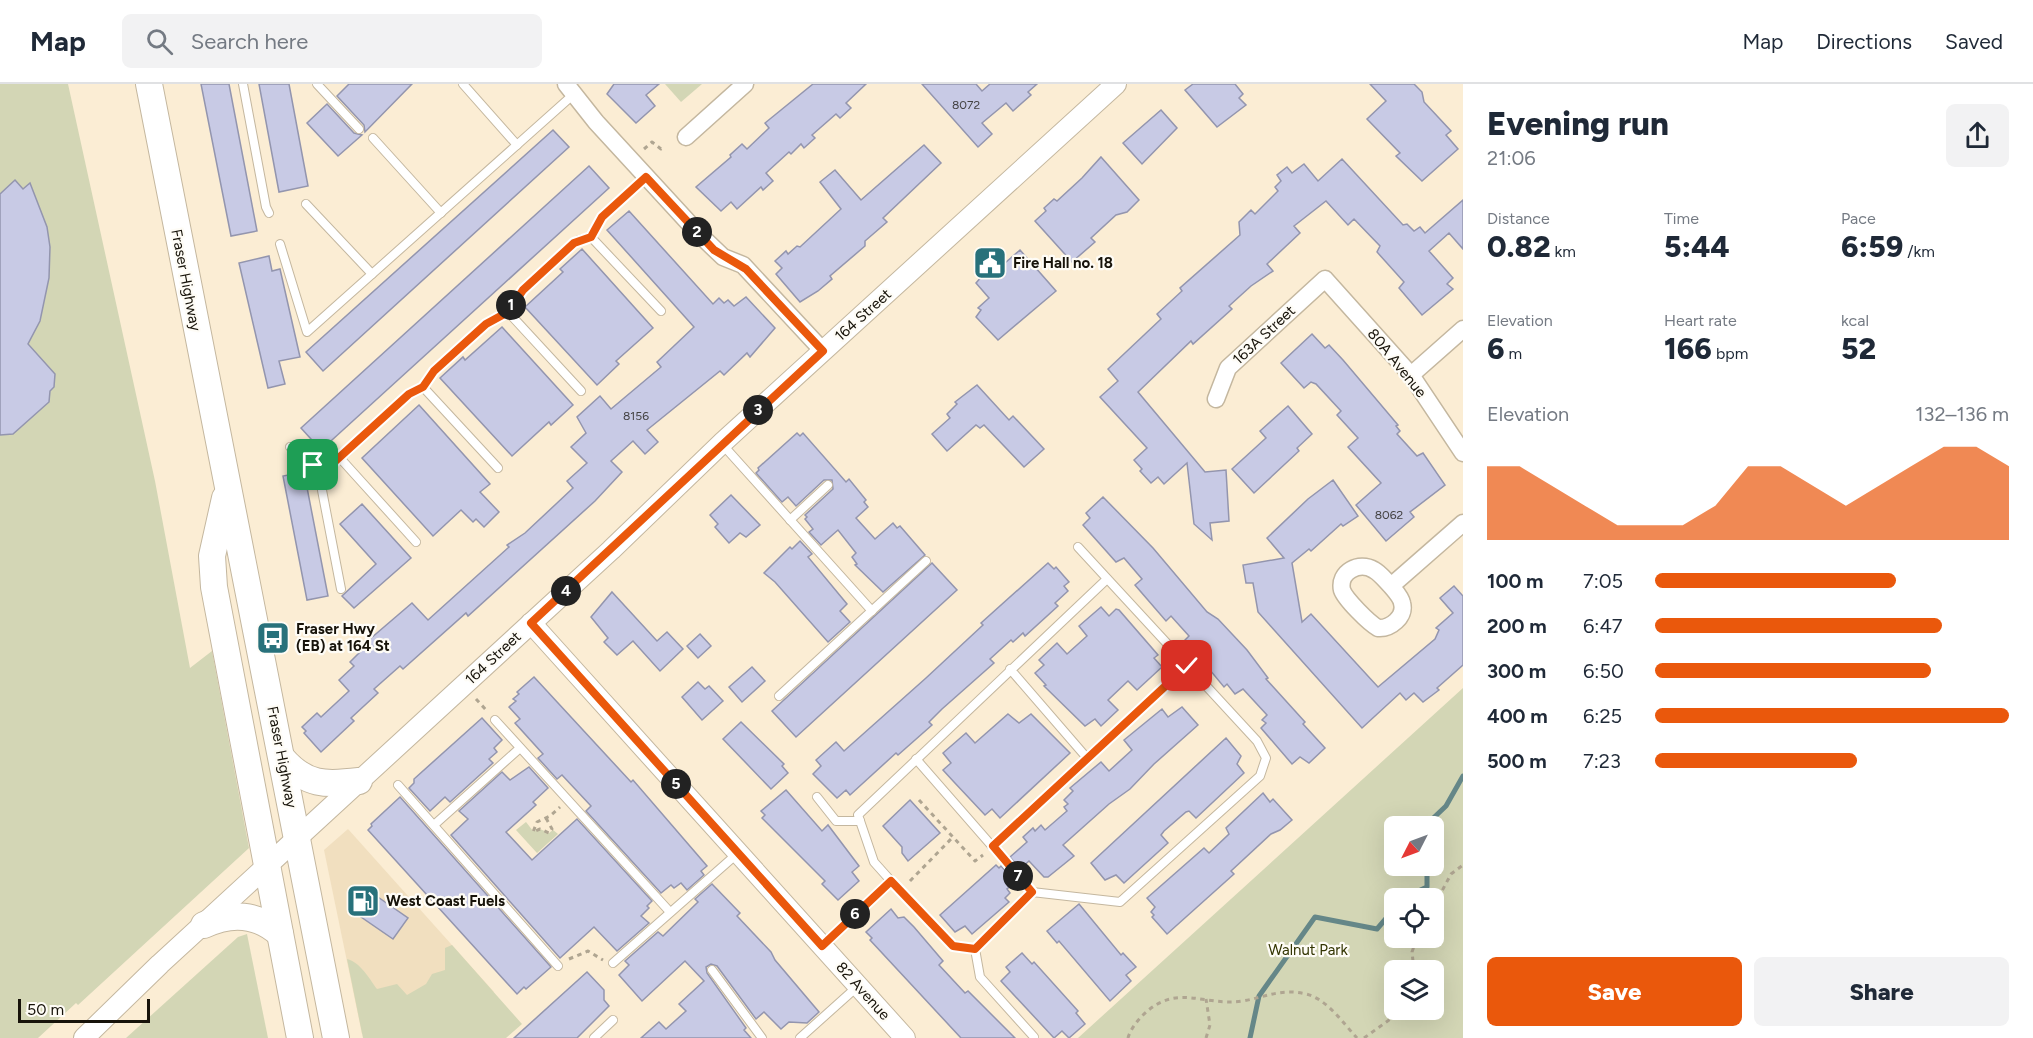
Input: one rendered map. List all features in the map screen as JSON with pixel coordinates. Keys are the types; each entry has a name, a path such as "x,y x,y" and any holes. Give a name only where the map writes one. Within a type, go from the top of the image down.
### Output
{"main road":[{"name":"Fraser Highway","path":"149,84 336,1038"},
{"name":"Fraser Highway","path":"226,476 225,507 213,556 214,587 300,1038"},
{"path":"282,758 297,774 313,781 331,783 359,781"},
{"path":"204,925 230,915 244,916 267,923 280,934"}],"street":[{"path":"687,137 745,84"},
{"name":"164 Street","path":"84,1038 722,443 1116,84"},
{"path":"570,89 646,177 714,250 746,269 823,351"},
{"name":"80A Avenue","path":"1325,279 1411,375 1463,453"},
{"name":"163A Street","path":"1216,399 1228,368 1325,279"},
{"path":"1411,375 1463,328"},
{"path":"1391,586 1463,523"},
{"name":"82 Avenue","path":"531,623 905,1038"}],"lane":[{"path":"243,84 269,213"},
{"path":"317,84 358,129"},
{"path":"463,84 517,145"},
{"path":"280,244 307,332 517,145 570,89"},
{"path":"373,138 441,213"},
{"path":"321,469 340,458 409,394 423,387 434,371 486,324 508,312 531,282 574,243 591,237 602,217 646,177"},
{"path":"306,204 372,274"},
{"path":"591,237 661,311"},
{"path":"508,312 581,391"},
{"path":"423,387 498,468"},
{"path":"722,443 872,611"},
{"path":"290,447 321,469"},
{"path":"340,458 416,542"},
{"path":"321,469 321,485 341,589"},
{"path":"790,520 828,485"},
{"path":"916,759 991,848 1032,892 1120,902 1260,776 1266,758 1257,741 1078,548"},
{"path":"779,696 927,561"},
{"path":"975,949 953,946 874,862 858,815 1107,579"},
{"path":"991,848 1187,666"},
{"path":"1010,669 1087,758"},
{"path":"495,720 670,912"},
{"path":"434,825 520,748"},
{"path":"398,785 558,966"},
{"path":"817,797 836,821 860,821"},
{"path":"613,963 738,852"},
{"path":"822,946 891,881"},
{"path":"975,949 1032,892"},
{"path":"975,949 980,977 1034,1037"},
{"path":"712,970 762,1038"},
{"path":"800,1038 858,986"},
{"path":"597,1037 612,1020"}],"path":[{"path":"638,154 652,142 661,149 664,147"},
{"path":"475,698 495,720"},
{"path":"546,818 552,829 549,833 540,829 533,832 537,822 546,818 567,800"},
{"path":"919,800 975,861 991,848"},
{"path":"910,881 953,837"},
{"path":"1444,888 1452,874 1463,865"},
{"path":"558,966 586,951 597,955 609,966 613,963"},
{"path":"1128,1038 1140,1018 1150,1008 1168,999 1183,996 1241,1001 1274,992 1307,994 1327,1006 1358,1038"},
{"path":"1206,999 1210,1025 1206,1038"},
{"path":"1364,1038 1389,1020"}],"shaded area":[{"path":"348,829 494,992 362,1034 324,850"}],"green space":[{"path":"0,84 68,84 155,481 190,668 212,651 249,848 78,1005 76,1003 38,1038 0,1038"},
{"path":"665,84 702,84 681,102"},
{"name":"Walnut Park","path":"1463,688 1463,1038 1078,1038"},
{"path":"526,822 533,831 540,829 549,833 553,830 558,834 537,853 516,830"},
{"path":"247,934 268,1038 126,1038 238,937"},
{"path":"452,945 522,1024 506,1038 363,1038 347,959 360,967 377,989 397,984 407,995 426,984 432,974 445,970 445,948"}],"building":[{"path":"201,84 229,84 257,231 231,236"},
{"path":"259,84 289,84 308,186 279,192"},
{"path":"349,84 412,84 365,132 364,125 337,96"},
{"path":"614,84 659,84 646,95 655,106 636,123 607,94"},
{"path":"813,84 866,84 846,103 851,108 840,118 836,114 812,135 815,138 804,148 801,144 766,173 773,181 763,190 761,187 737,209 731,202 721,211 696,187 731,157 730,155 742,144 747,149 769,128 765,123"},
{"path":"922,84 976,84 982,91 990,84 1037,84 1028,92 1031,95 1013,111 1006,103 982,123 992,134 978,147"},
{"path":"1193,84 1235,84 1243,94 1239,98 1246,105 1217,127 1185,90"},
{"path":"1370,84 1414,84 1422,92 1424,102 1451,131 1446,135 1458,149 1422,181 1396,156 1400,153 1367,119 1386,101"},
{"path":"327,104 354,133 362,135 338,156 307,123"},
{"path":"1161,110 1177,128 1142,164 1123,143"},
{"path":"553,130 569,147 323,371 306,352"},
{"path":"924,145 941,163 883,218 887,222 865,241 865,246 830,276 832,279 800,302 776,274 782,268 775,261 786,251 788,254 797,246 800,247 841,209 820,182 835,170 861,200"},
{"path":"1101,157 1139,200 1127,212 1116,215 1091,238 1095,242 1072,262 1035,221 1046,211 1044,208 1054,199 1057,201"},
{"path":"1342,159 1403,225 1407,224 1414,231 1420,227 1425,233 1463,200 1463,249 1449,233 1429,251 1453,278 1447,284 1453,289 1422,315 1399,288 1404,282 1377,252 1380,246 1354,219 1348,225 1326,201 1294,226 1300,233 1267,264 1273,271 1251,286 1229,306 1232,309 1193,344 1191,341 1138,392 1205,472 1226,470 1229,521 1210,523 1212,540 1194,524 1187,463 1164,484 1158,477 1151,483 1140,471 1142,469 1134,460 1147,448 1100,397 1118,381 1108,369 1161,319 1157,314 1182,291 1180,288 1240,235 1239,222 1251,210 1255,214 1278,191 1275,187 1281,181 1277,175 1287,167 1292,173 1304,164 1318,181"},
{"path":"589,166 609,188 321,450 301,428"},
{"path":"15,180 23,189 30,183 47,227 50,247 49,278 40,321 28,344 55,374 49,402 13,434 0,435 0,194"},
{"path":"629,211 713,304 719,298 724,303 728,300 734,306 746,297 775,328 750,357 747,353 724,375 720,371 647,430 658,442 645,454 633,441 611,461 622,472 595,501 468,616 466,613 403,669 400,666 374,689 378,693 351,718 354,721 321,752 304,733 306,731 302,727 317,713 321,717 349,691 339,680 354,666 350,662 365,647 363,645 412,603 428,620 509,547 507,545 525,533 573,488 567,481 587,463 571,447 586,433 577,417 600,396 611,409 661,367 657,362 694,327 607,230"},
{"path":"582,249 653,328 616,361 619,364 597,385 525,307 563,272 560,269"},
{"path":"1020,250 1056,291 998,340 976,317 981,310 978,308 989,298 976,283 990,267 995,266 998,269"},
{"path":"269,256 272,271 280,269 300,357 279,361 285,384 268,388 239,263"},
{"path":"502,327 573,405 551,425 549,422 512,456 440,378 463,357 465,360"},
{"path":"1312,334 1325,348 1329,345 1343,360 1398,425 1396,426 1400,431 1397,434 1417,456 1423,453 1445,485 1410,512 1414,517 1386,541 1356,505 1381,483 1348,447 1358,438 1337,415 1341,411 1316,384 1311,382 1304,388 1281,363"},
{"path":"977,385 1009,420 1013,416 1044,449 1024,467 984,425 980,428 976,425 947,451 932,434 950,418 947,414 957,404 955,402"},
{"path":"419,405 490,484 480,492 499,512 484,527 476,519 473,522 461,510 433,536 362,458"},
{"path":"1288,406 1312,434 1297,448 1299,451 1254,493 1232,469 1266,438 1260,431"},
{"path":"797,433 800,436 803,433 846,482 849,479 866,500 864,502 868,507 856,518 875,539 893,523 897,528 900,526 925,555 883,592 855,565 857,564 852,557 856,553 838,530 821,545 809,532 813,529 805,519 807,517 805,515 833,489 832,480 824,480 796,506 788,497 782,502 756,473 758,468"},
{"path":"304,472 328,596 307,600 283,476"},
{"path":"1333,480 1358,516 1343,526 1341,524 1311,551 1309,549 1292,563 1302,622 1311,614 1378,687 1435,639 1439,630 1436,628 1453,613 1440,598 1454,586 1463,596 1463,665 1437,688 1439,690 1423,702 1414,693 1406,700 1400,693 1362,728 1258,612 1253,583 1246,583 1243,565 1284,558 1267,538 1308,499"},
{"path":"731,495 760,525 746,537 740,533 729,543 715,527 718,524 710,515"},
{"path":"1103,497 1153,548 1207,612 1218,619 1247,650 1268,678 1266,679 1305,722 1303,724 1325,748 1309,763 1300,757 1292,764 1261,728 1266,723 1262,720 1267,715 1243,689 1235,694 1227,684 1224,687 1185,640 1189,636 1171,616 1166,621 1135,585 1142,579 1124,558 1116,562 1083,525 1090,518 1086,513"},
{"path":"362,504 411,558 354,608 342,596 376,564 340,524"},
{"path":"800,541 812,554 808,557 847,604 840,611 850,622 828,642 775,582 764,573 790,547 792,549"},
{"path":"932,563 957,590 796,737 772,711"},
{"path":"1048,563 1054,569 1056,567 1069,582 1064,586 1068,591 1055,603 1058,606 1025,636 1023,633 1013,642 1011,640 990,659 994,663 929,722 932,725 898,755 896,753 850,795 846,790 837,798 813,774 821,766 816,760 836,742 844,751 926,678 983,625 981,623"},
{"path":"612,592 657,641 667,632 683,649 660,671 633,641 617,655 604,642 608,638 591,617"},
{"path":"1101,607 1109,616 1116,609 1119,610 1158,655 1154,658 1162,667 1137,690 1128,681 1108,700 1118,710 1101,726 1095,719 1085,726 1044,686 1046,685 1035,673 1044,665 1039,660 1057,643 1067,654 1087,636 1079,626"},
{"path":"700,634 711,646 698,658 687,646"},
{"path":"752,667 765,681 742,702 729,687"},
{"path":"534,677 631,782 633,780 707,866 701,871 704,875 687,890 681,883 674,888 671,885 661,893 586,811 591,806 562,775 557,779 538,758 543,754 515,723 520,719 509,707 516,701 513,699 519,694 517,692"},
{"path":"698,682 705,689 709,686 723,701 702,720 682,697"},
{"path":"1182,707 1198,725 1130,789 1109,804 1063,845 1074,856 1048,877 1044,877 1029,861 1020,869 1010,857 1027,842 1023,837 1033,828 1035,831 1041,825 1045,830 1067,811 1064,807 1068,804 1064,800 1073,791 1070,788 1101,762 1109,771 1132,750 1124,740 1162,709 1168,717"},
{"path":"1008,714 1019,723 1031,714 1070,753 1000,818 992,809 985,815 943,770 951,763 943,753 966,733 975,743"},
{"path":"482,718 502,740 494,748 497,752 489,759 493,763 450,802 445,797 430,811 409,788 414,783 414,779"},
{"path":"741,722 784,764 782,766 788,773 771,789 723,739"},
{"path":"1226,738 1241,756 1237,764 1244,773 1196,818 1189,811 1186,812 1164,831 1161,835 1168,843 1124,883 1116,875 1105,880 1091,863"},
{"path":"529,767 548,788 533,802 536,805 506,832 532,860 577,819 652,901 641,916 649,923 617,951 594,927 560,958 451,835 468,819 459,811 502,772 510,780"},
{"path":"786,790 822,831 828,825 859,866 852,872 859,881 838,900 822,884 825,881 762,818 765,815 761,811"},
{"path":"1263,793 1270,802 1273,799 1292,820 1271,834 1231,871 1234,874 1167,934 1152,917 1154,915 1151,912 1155,907 1147,898 1204,848 1209,853 1229,834 1226,828"},
{"path":"400,797 551,967 526,989 524,987 517,994 368,830 371,824"},
{"path":"910,800 940,833 908,861 902,853 902,847 883,826"},
{"path":"996,865 999,868 1001,866 1011,877 1012,885 1007,889 1010,893 1005,898 1009,902 972,934 965,926 955,932 940,915"},
{"path":"712,884 740,913 737,916 771,952 775,960 819,1012 807,1023 789,1022 781,1029 764,1012 756,1019 717,966 711,964 706,967 707,973 751,1038 641,1038 659,1022 666,1029 686,1011 679,1004 704,981 685,961 642,1001 619,975 629,965 625,961 658,932 663,936 698,902 695,899"},
{"path":"362,886 408,918 393,939 348,908"},
{"path":"1079,904 1121,955 1123,953 1136,967 1126,975 1131,981 1110,1001 1059,941 1057,943 1047,931"},
{"path":"891,909 898,918 904,917 914,927 943,961 939,965 965,993 968,991 1015,1038 961,1038 870,940 872,938 866,932"},
{"path":"1022,953 1032,964 1034,962 1078,1011 1076,1013 1085,1024 1069,1038 1062,1031 1054,1038 1001,981 1010,972 1006,967"},
{"path":"587,972 604,990 604,1000 609,1006 577,1038 514,1038"}],"waterway":[{"path":"1436,816 1446,806 1463,776"},
{"path":"1425,888 1427,887 1427,876"},
{"path":"1250,1038 1259,996 1315,917 1377,929 1384,921"}],"place":[{"name":"Fire Hall no. 18","path":"990,263"},
{"name":"Fraser Hwy (EB) at 164 St","path":"273,638"},
{"name":"West Coast Fuels","path":"363,901"}],"route":[{"path":"313,465 321,469 331,465 409,394 423,387 434,371 491,320 508,312 523,290 570,248 579,240 591,237 602,217 646,177 714,250 727,259 739,262 823,351 531,623 822,946 891,881 953,946 975,949 1032,892 993,846 1187,666"}]}
